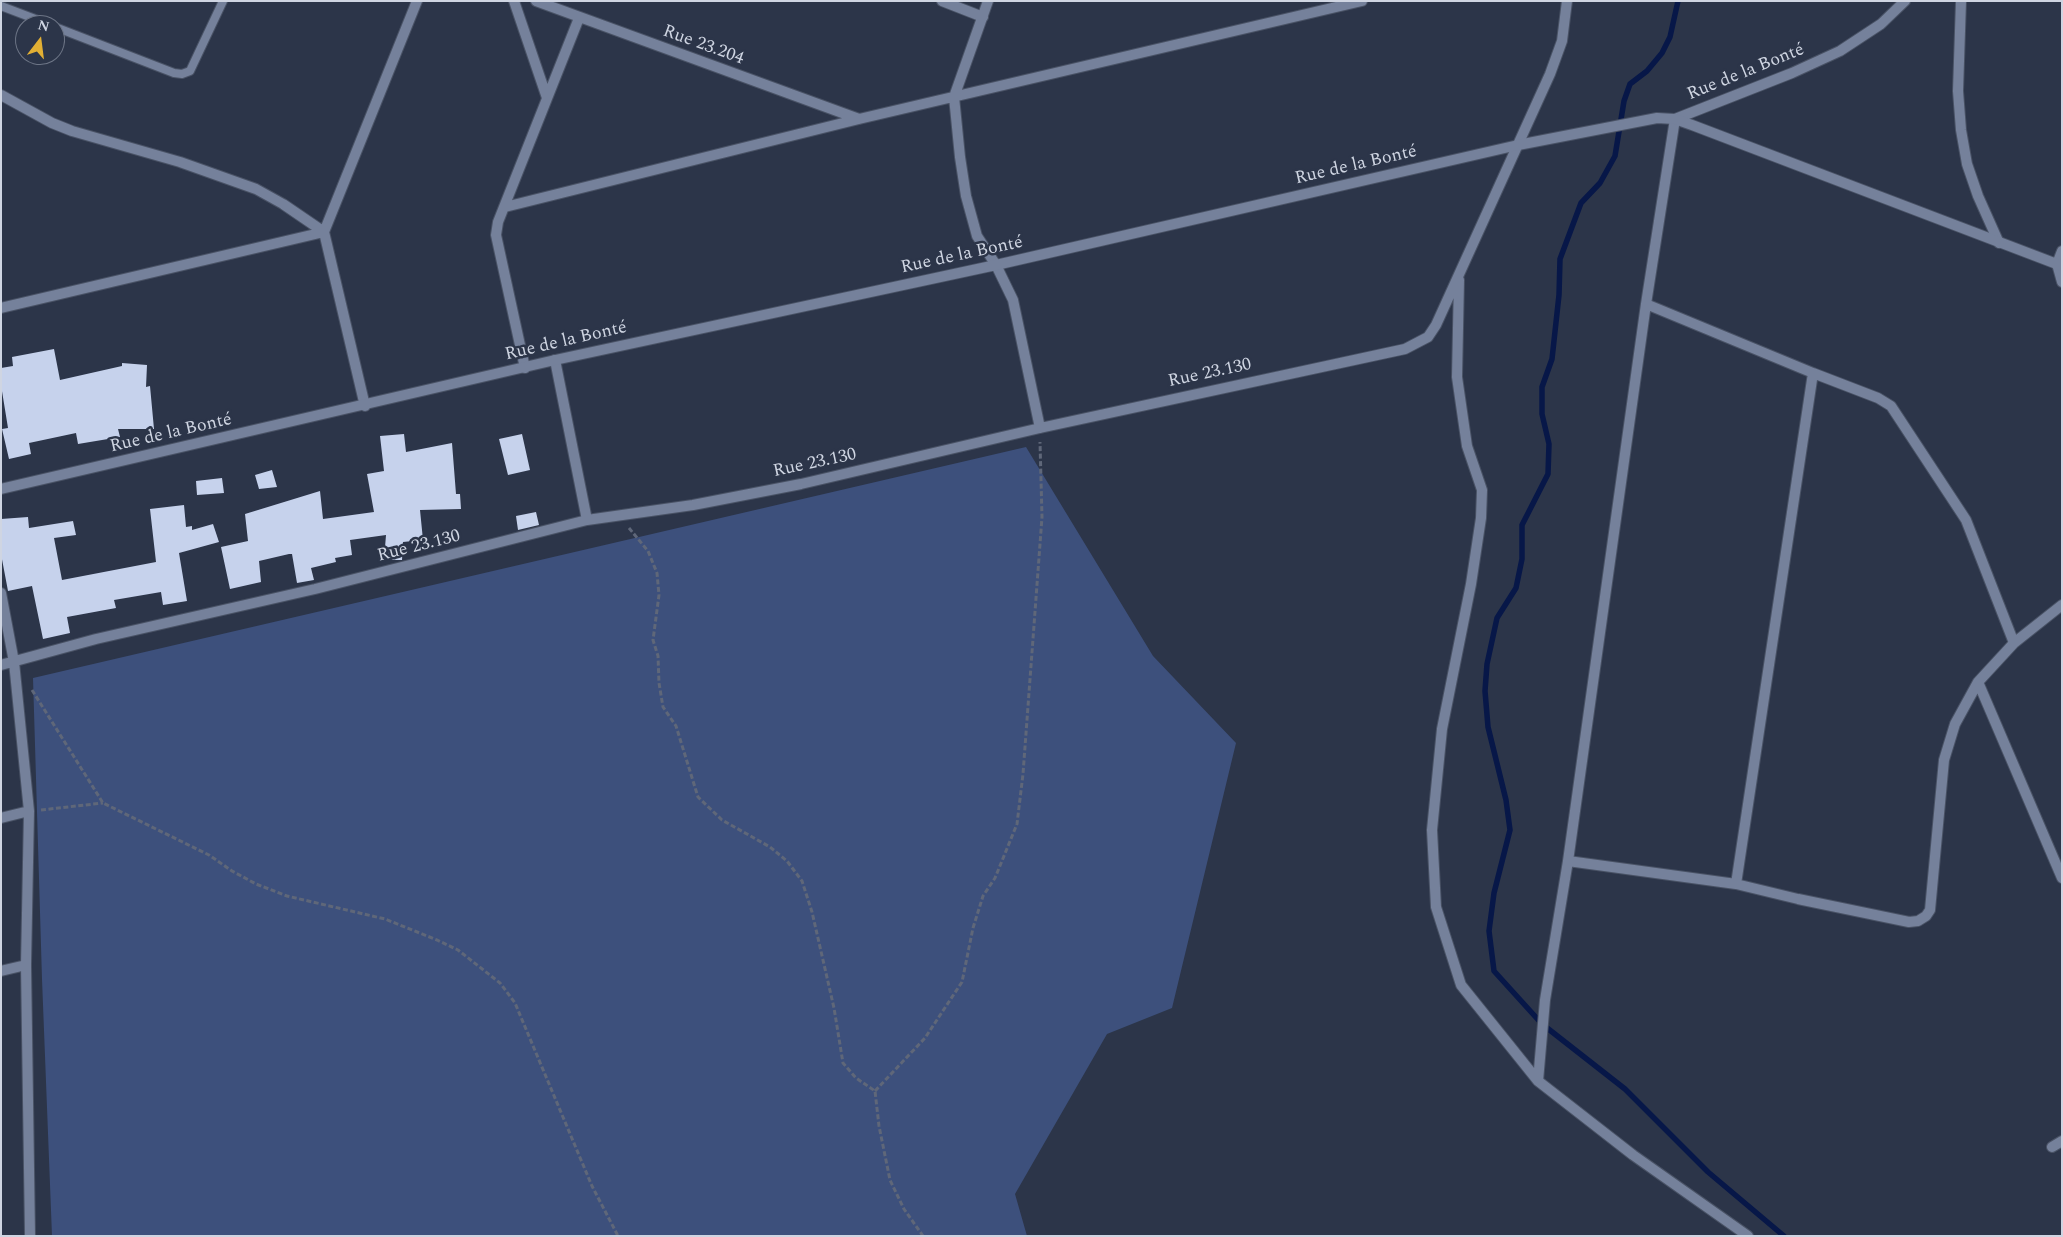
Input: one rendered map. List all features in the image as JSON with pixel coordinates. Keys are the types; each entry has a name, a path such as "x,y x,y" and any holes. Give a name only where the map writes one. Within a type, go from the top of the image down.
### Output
{"street":[{"path":"366,406 324,232 417,1"},
{"path":"514,1 547,98"},
{"name":"Rue 23.204","path":"536,1 859,119"},
{"path":"942,1 983,17"},
{"path":"988,1 954,97 966,196 977,236 996,265 1012,300 1040,428"},
{"path":"505,206 859,119 1362,1"},
{"name":"Rue 23.130","path":"1,665 96,638 315,589 587,520 693,505 801,484 1040,428 1404,349 1428,336 1436,325 1550,74 1562,41 1567,1"},
{"name":"Rue de la Bonté","path":"1,489 366,406 555,360 996,265 1518,145 1657,118 1675,120 1792,73 1840,51 1881,24 1905,1"},
{"path":"1961,1 1958,91 1961,130 1967,164 1978,196 1999,242"},
{"path":"525,368 496,235 498,222 579,18"},
{"path":"1,95 43,118 72,131 180,162 256,189 324,232"},
{"path":"1538,1081 1546,1000 1568,861 1646,304 1675,120 2059,265"},
{"path":"1,308 324,232"},
{"path":"2062,251 2059,265 2062,282"},
{"path":"1459,274 1457,377 1467,446 1482,490 1481,518 1471,584 1442,729 1432,830 1436,907 1461,985 1538,1081 1633,1155 1748,1236"},
{"path":"1646,304 1878,398 1891,406 1966,520 2014,643"},
{"path":"555,360 587,520"},
{"path":"1736,884 1813,373"},
{"path":"1,592 14,662 29,811 26,965 30,1236"},
{"path":"1568,861 1736,884 1798,900 1910,922 1918,921 1926,916 1930,910 1944,760 1955,724 1978,682 2014,643 2062,605"},
{"path":"1978,682 2062,878"},
{"path":"1,818 29,811"},
{"path":"1,971 26,965"},
{"path":"2052,1147 2062,1141"}],"lane":[{"path":"65,31 174,73 182,74 190,71 223,1"},
{"path":"1,6 25,15"}],"path":[{"path":"875,1091 925,1038 962,982 973,928 983,896 995,878 1017,824 1024,774 1042,516 1040,428"},
{"path":"619,516 648,551 657,573 659,595 653,640 658,656 659,683 663,707 676,726 698,797 722,820 770,847 787,861 802,881 812,912 832,998 843,1063 856,1078 875,1091 879,1126 890,1180 904,1209 923,1236"},
{"path":"30,687 103,803 209,855 232,871 256,884 287,896 385,919 437,940 458,950 500,983 515,1003 592,1186 618,1236"},
{"path":"29,811 103,803"}],"shaded area":[{"path":"1026,447 1153,656 1236,743 1172,1008 1107,1034 1015,1194 1027,1236 52,1236 33,678"}],"building":[{"path":"54,349 60,380 122,366 122,363 147,365 146,387 150,386 154,429 118,429 120,437 78,444 76,433 29,443 31,454 9,459 2,429 8,428 1,385 1,368 13,366 12,357"},
{"path":"404,434 406,452 452,443 456,494 460,494 461,509 420,510 423,540 403,542 402,560 384,560 386,535 350,540 352,555 335,558 336,562 311,568 314,580 297,583 292,554 289,554 259,561 261,582 230,589 221,547 248,541 245,514 320,491 323,519 374,512 367,474 384,471 380,436"},
{"path":"522,434 530,470 508,475 499,439"},
{"path":"272,470 277,487 259,489 255,475"},
{"path":"222,478 224,493 197,495 196,481"},
{"path":"184,505 186,527 192,526 192,530 213,524 219,542 179,553 187,601 163,605 161,592 114,600 116,608 67,617 70,633 43,639 32,586 8,591 1,554 1,519 28,517 29,528 73,521 76,535 54,538 62,580 156,562 150,509"},
{"path":"536,512 539,525 518,530 516,516"}],"waterway":[{"path":"1678,1 1670,37 1662,53 1647,71 1630,84 1624,101 1615,156 1600,183 1581,203 1560,259 1559,295 1552,359 1542,387 1542,414 1549,444 1548,474 1522,525 1522,559 1516,588 1497,618 1487,664 1485,691 1488,727 1506,800 1510,830 1494,893 1489,931 1494,971 1542,1024 1625,1089 1708,1172 1784,1236"}]}
